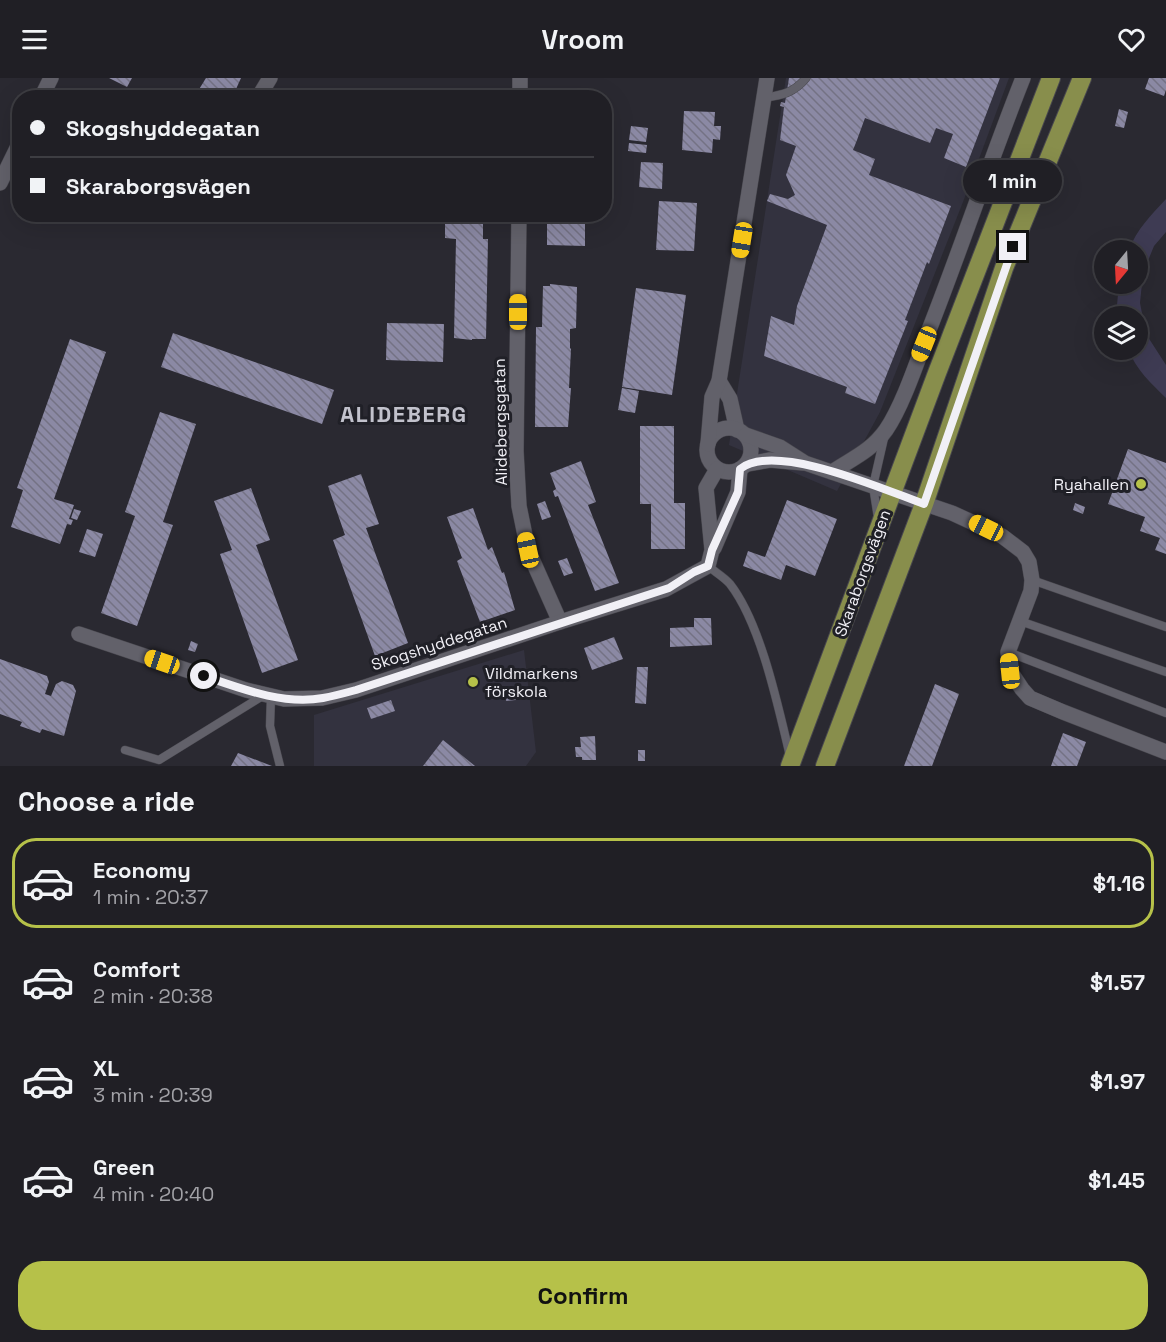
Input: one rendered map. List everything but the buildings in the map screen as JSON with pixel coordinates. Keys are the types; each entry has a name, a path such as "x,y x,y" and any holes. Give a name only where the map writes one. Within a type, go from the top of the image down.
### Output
{"main road":[{"name":"Skaraborgsvägen","path":"791,764 892,492 1051,78"},
{"name":"Skaraborgsvägen","path":"825,766 924,504 1004,268 1082,78"}],"street":[{"path":"767,78 720,381 712,397 708,444 710,460 724,472 770,460 805,463 969,520 1010,542 1023,552 1029,562 1032,580 1008,652 1010,671 1030,698 1166,752"},
{"path":"832,472 871,448 887,428 912,373 1023,78"},
{"path":"0,183 12,158"},
{"name":"Alidebergsgatan","path":"519,222 516,451 519,507 528,550 560,622"},
{"path":"708,566 712,550 738,492 743,467 751,450 750,442 742,432 730,399 720,381"},
{"path":"708,444 711,437 723,429 742,432 780,447 805,463"},
{"path":"712,550 706,488 717,468"},
{"name":"Skogshyddegatan","path":"79,634 246,690 284,699 322,698 365,687 666,589 708,566"}],"lane":[{"path":"764,98 792,91 798,88 806,78"},
{"path":"880,525 873,486 887,428"},
{"path":"708,566 729,582 747,611 772,685 791,764"},
{"path":"1032,580 1166,627"},
{"path":"1020,621 1166,672"},
{"path":"1008,652 1166,713"},
{"path":"125,750 159,760 268,695 270,726 280,766"}],"shaded area":[{"path":"786,78 1009,78 880,412 837,491 729,445"},
{"path":"1166,199 1166,232 1154,246 1148,261 1148,240 1134,240"},
{"path":"1118,294 1141,294 1141,306 1117,305"},
{"path":"1148,337 1166,365 1166,398 1150,382 1134,360 1148,360"},
{"name":"Vildmarkens förskola","path":"524,650 536,752 526,766 314,766 314,715"}],"place":[{"name":"Ryahallen","path":"1141,484"},
{"name":"Vildmarkens förskola","path":"473,682"}],"district":[{"name":"ALIDEBERG","path":"404,414"}],"route":[{"path":"204,676 246,690 284,699 322,698 356,690 669,588 708,566 712,550 738,492 740,469 747,464 770,460 805,463 924,504 1013,247"}]}
